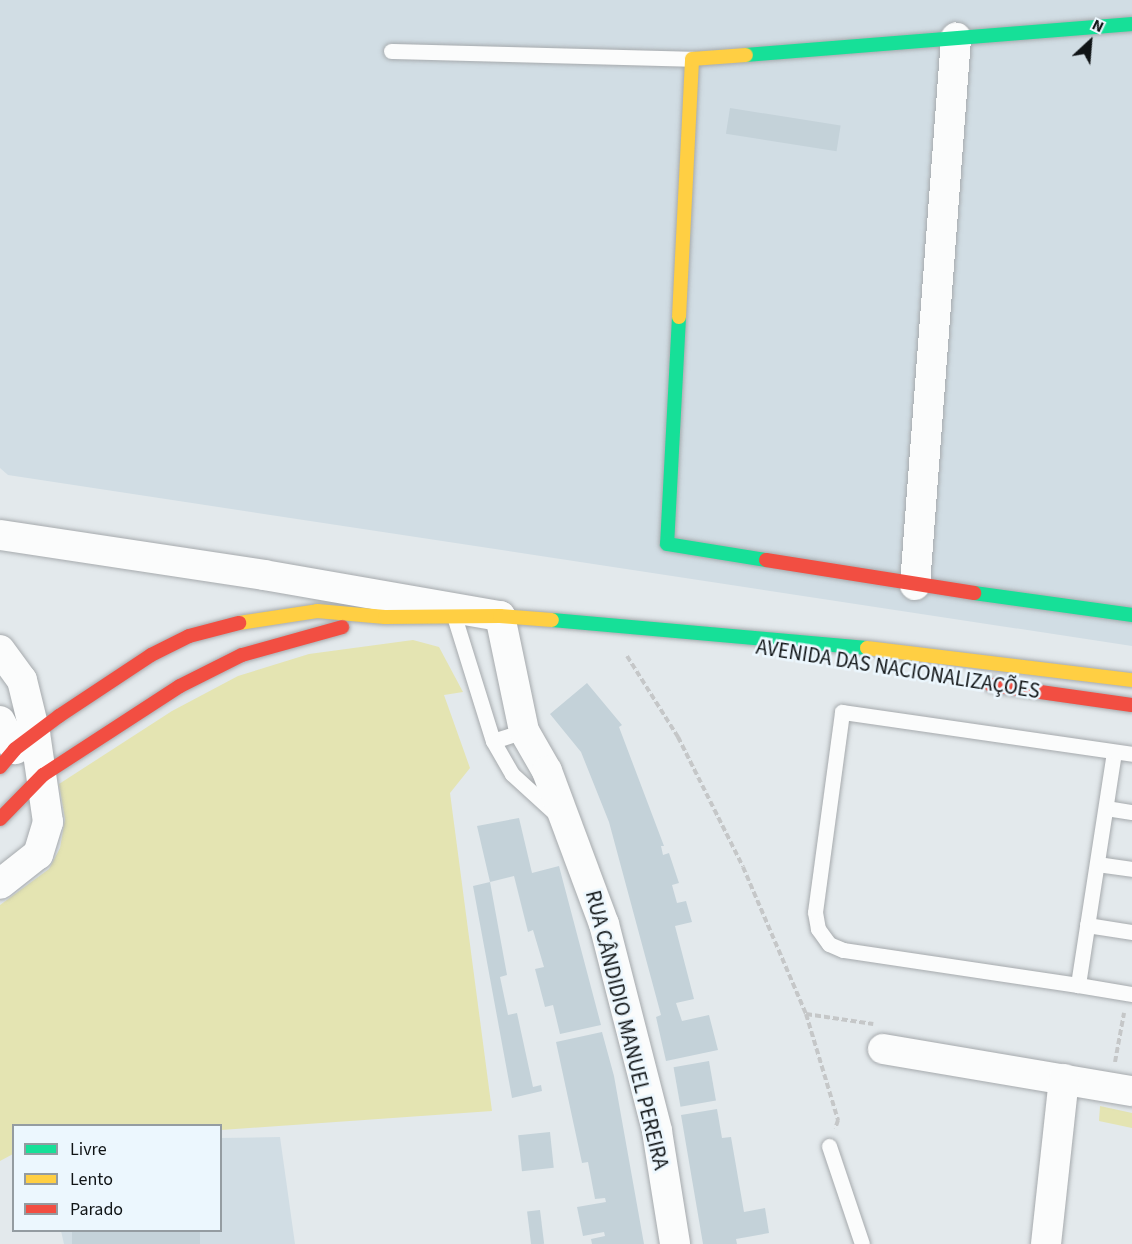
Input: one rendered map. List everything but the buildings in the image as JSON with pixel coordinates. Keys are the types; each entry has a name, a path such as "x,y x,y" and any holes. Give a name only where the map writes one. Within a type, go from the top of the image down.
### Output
{"street":[{"path":"1132,24 692,59 667,544 915,585 1132,615"},
{"path":"915,585 956,38"},
{"path":"0,535 264,575 500,616"},
{"name":"AVENIDA DAS NACIONALIZAÇÕES","path":"13,751 151,655 189,636 265,617 317,611 385,617 500,616 608,625 921,653 1132,680"},
{"name":"RUA CÂNDIDIO MANUEL PEREIRA","path":"500,616 524,731 547,771 604,924 654,1120 675,1244"},
{"name":"AVENIDA DAS NACIONALIZAÇÕES","path":"1,818 43,775 211,668 281,641 385,617"},
{"name":"AVENIDA DAS NACIONALIZAÇÕES","path":"664,630 848,662"},
{"path":"0,650 22,680 13,751"},
{"name":"AVENIDA DAS NACIONALIZAÇÕES","path":"973,682 1132,705"},
{"path":"0,721 13,751 43,775 48,822 46,840 38,854 0,884"},
{"path":"883,1049 1121,1089"},
{"path":"1046,1244 1064,1079"}],"lane":[{"path":"391,51 692,59"},
{"path":"454,616 494,741 512,774 569,825"},
{"path":"1050,693 1132,711"},
{"path":"1130,993 843,950 829,944 818,929 815,912 842,711 1132,754"},
{"path":"494,741 524,731"},
{"path":"1078,986 1114,752"},
{"path":"1106,808 1132,812"},
{"path":"1097,864 1132,869"},
{"path":"1087,925 1132,932"},
{"path":"829,1146 862,1244"}],"path":[{"path":"608,625 678,737 742,867 806,1014 838,1120 829,1146"},
{"path":"1121,1089 1130,993"},
{"path":"806,1014 886,1025 883,1049"}],"shaded area":[{"path":"0,0 1132,0 1132,646 8,475 0,468"},
{"path":"280,1137 295,1244 64,1244 61,1232 222,1232 222,1138"}],"green space":[{"path":"413,640 439,647 463,692 444,695 470,768 450,793 492,1111 222,1130 222,1124 12,1124 12,1155 0,1161 0,905 49,869 60,848 65,819 59,784 172,711 238,676 309,654"},
{"path":"1100,1106 1132,1113 1132,1128 1099,1121"}],"traffic: fast":[{"path":"746,55 1132,24"},
{"path":"679,317 667,544 766,560"},
{"path":"974,593 1132,615"},
{"path":"552,620 867,648"}],"traffic: slow":[{"path":"679,317 692,59 746,55"},
{"path":"239,623 317,611 385,617 500,616 552,620"},
{"path":"867,648 1132,680"}],"traffic: jam":[{"path":"766,560 974,593"},
{"path":"0,767 15,749 59,716 151,655 189,636 239,623"},
{"path":"0,819 43,775 180,686 242,655 342,627"},
{"path":"991,685 1132,705"}]}
